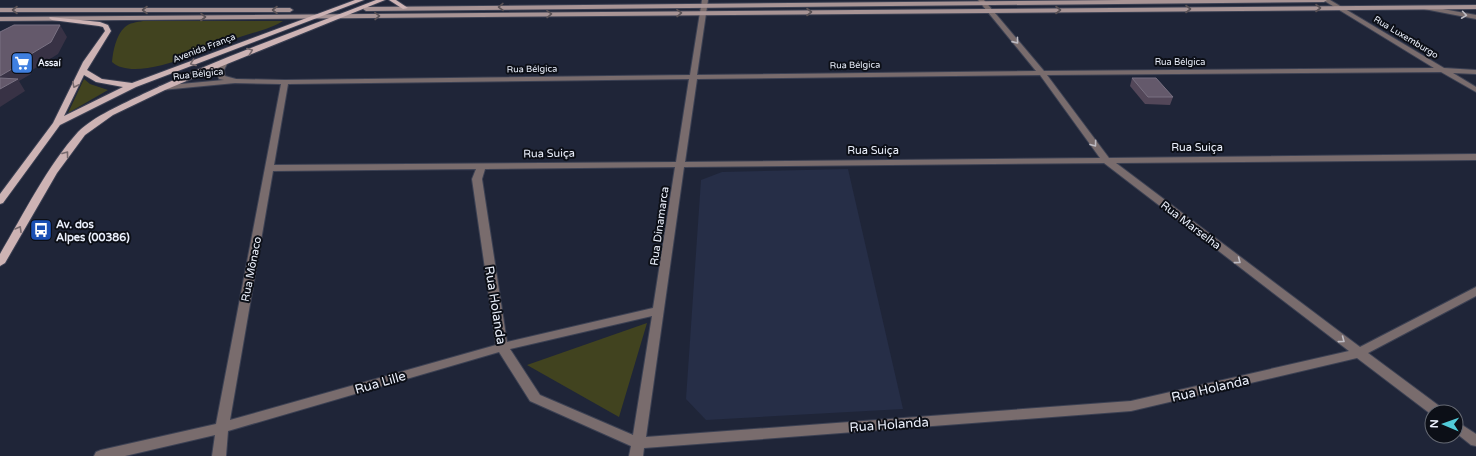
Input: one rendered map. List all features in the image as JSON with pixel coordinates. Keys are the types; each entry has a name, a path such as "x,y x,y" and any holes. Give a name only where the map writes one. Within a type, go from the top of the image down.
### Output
{"main road":[{"name":"Avenida França","path":"0,263 44,186 82,133 110,113 162,88 336,13 361,0"},
{"name":"Avenida França","path":"57,123 132,85 316,17 356,10 382,0"},
{"path":"392,0 405,8"},
{"path":"356,10 405,8 1325,0"},
{"path":"0,10 336,13 704,6 986,4 1339,8 1476,7"},
{"path":"0,19 316,17"},
{"path":"0,201 57,123 83,70 108,31 106,26 94,22 52,18"},
{"path":"83,70 89,77 100,82 162,88"}],"street":[{"name":"Rua Luxemburgo","path":"1325,0 1476,90"},
{"name":"Rua Marselha","path":"986,4 1042,73 1106,160 1427,404"},
{"name":"Rua Dinamarca","path":"636,456 704,6"},
{"path":"1426,8 1476,16"},
{"name":"Rua Bélgica","path":"224,62 220,70 222,77 235,81"},
{"name":"Rua Bélgica","path":"162,88 235,81 285,82 1443,70 1476,72"},
{"name":"Rua Mônaco","path":"219,456 222,428 285,82"},
{"name":"Rua Suiça","path":"270,168 1476,157"},
{"name":"Rua Holanda","path":"481,166 477,179 502,347 535,398 638,443 1131,406 1359,353 1476,291"},
{"path":"0,194 9,187"},
{"name":"Rua Lille","path":"101,456 222,428 502,347 659,310"},
{"path":"1464,432 1476,441"}],"shaded area":[{"path":"848,169 903,409 706,420 686,399 701,180 722,172"}],"green space":[{"path":"143,21 283,21 267,29 237,38 192,56 155,67 138,69 123,68 112,62 116,43 122,30 133,23"},
{"path":"84,79 90,84 108,90 68,113"},
{"path":"647,323 619,417 527,365"}],"building":[{"path":"14,25 60,25 51,42 21,60 24,62 0,76 0,32"},
{"path":"0,78 18,79 0,89"},
{"path":"1132,78 1156,78 1173,97 1148,97"}],"place":[{"name":"Assaí","path":"22,63"},
{"name":"Av. dos Alpes (00386)","path":"41,230"}]}
